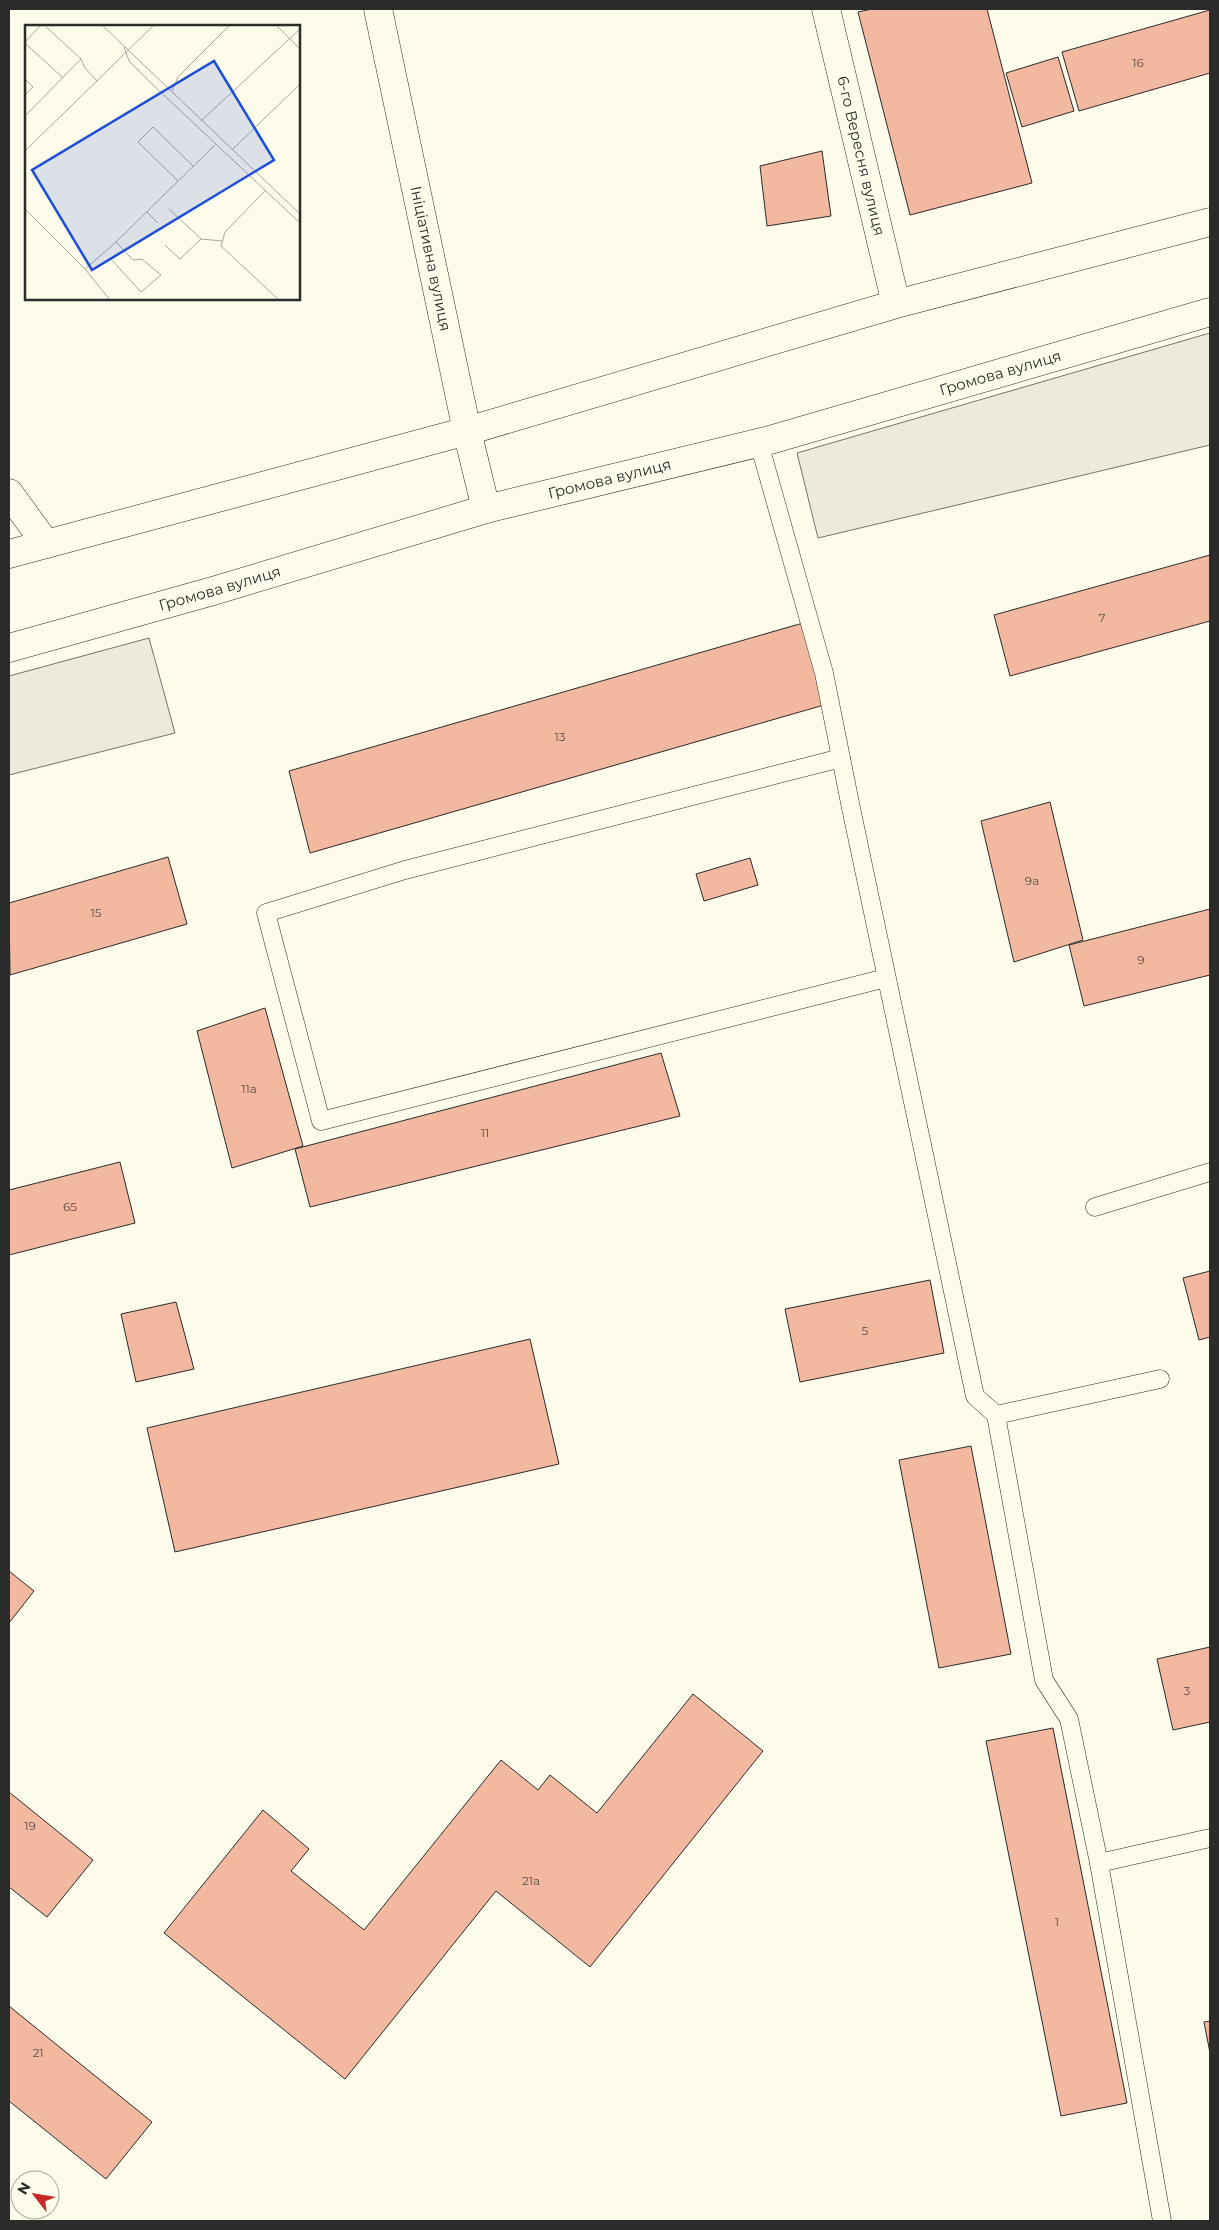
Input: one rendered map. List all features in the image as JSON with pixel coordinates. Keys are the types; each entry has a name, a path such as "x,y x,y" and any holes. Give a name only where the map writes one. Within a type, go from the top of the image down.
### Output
{"street":[{"name":"Ініціативна вулиця","path":"378,9 467,431 486,509"},
{"name":"6-го Вересня вулиця","path":"826,9 896,304"},
{"path":"9,554 467,431 896,304 1210,222"},
{"name":"Громова вулиця","path":"9,648 213,591 486,509 759,443 1210,312"},
{"path":"9,492 46,544"}],"lane":[{"path":"759,443 824,673 886,978 975,1396 996,1415 1044,1680 1069,1719 1099,1863 1162,2221"},
{"path":"841,758 404,870 266,913 321,1121 886,978"},
{"path":"1095,1207 1210,1172"},
{"path":"996,1415 1160,1379"},
{"path":"1099,1863 1210,1838"}],"shaded area":[{"path":"1210,333 1210,445 818,538 797,453"},
{"path":"149,638 175,733 9,775 9,676"}],"building":[{"path":"872,9 987,9 1032,183 910,215 858,12"},
{"path":"1210,10 1210,73 1079,111 1062,52"},
{"path":"1058,57 1074,111 1022,127 1006,73"},
{"path":"822,151 831,216 767,226 760,166"},
{"path":"1210,555 1210,621 1010,676 994,615"},
{"path":"803,623 831,703 310,853 289,771"},
{"path":"1050,802 1083,940 1014,962 981,821"},
{"path":"168,857 187,924 10,975 9,903"},
{"path":"750,858 758,885 704,901 696,874"},
{"path":"1210,909 1210,975 1084,1006 1069,945"},
{"path":"265,1008 303,1146 232,1168 197,1031"},
{"path":"661,1053 680,1116 310,1207 295,1149"},
{"path":"120,1162 135,1223 9,1255 9,1190"},
{"path":"1210,1271 1210,1337 1199,1340 1183,1278"},
{"path":"930,1280 944,1353 800,1382 785,1309"},
{"path":"176,1302 194,1369 136,1382 121,1314"},
{"path":"530,1339 559,1464 175,1552 147,1428"},
{"path":"971,1446 1011,1654 939,1668 899,1460"},
{"path":"9,1571 34,1591 9,1623"},
{"path":"1210,1647 1210,1722 1173,1730 1157,1659"},
{"path":"693,1694 763,1751 590,1967 496,1891 345,2079 164,1933 263,1810 309,1849 291,1871 364,1930 501,1760 538,1790 550,1775 597,1813"},
{"path":"1053,1728 1127,2103 1061,2116 986,1741"},
{"path":"9,1792 93,1860 47,1917 9,1887"},
{"path":"9,2006 152,2122 106,2179 9,2101"},
{"path":"1210,2021 1210,2053 1204,2022"}]}
